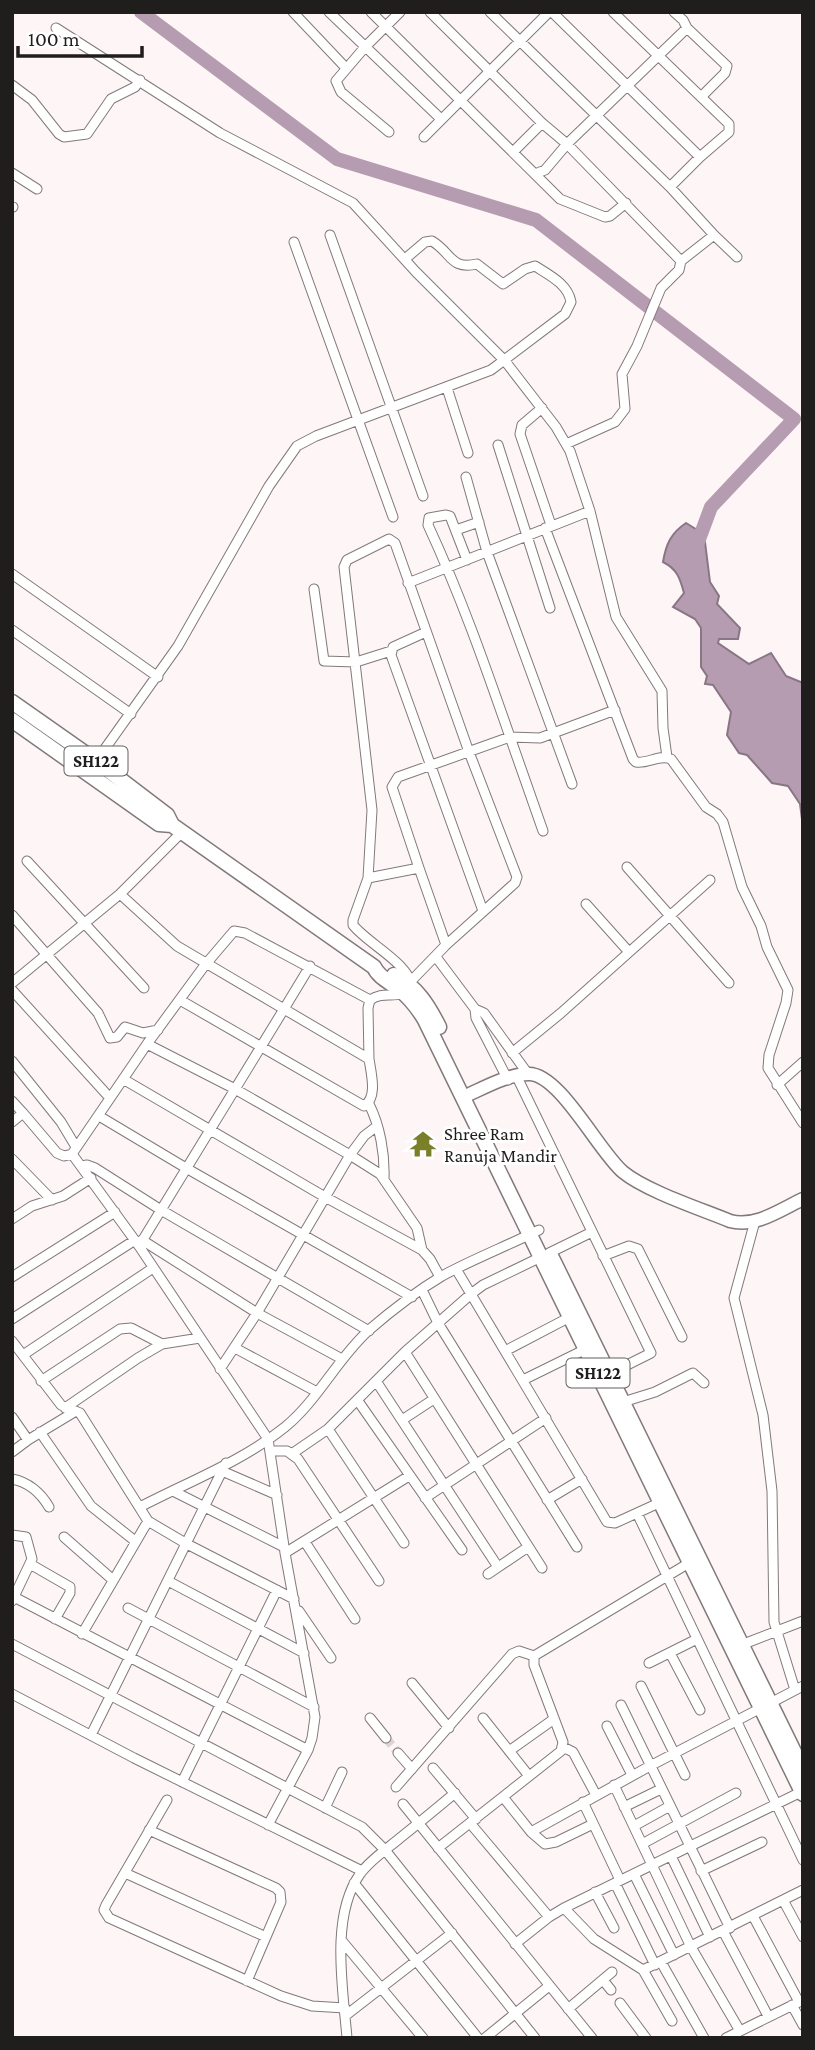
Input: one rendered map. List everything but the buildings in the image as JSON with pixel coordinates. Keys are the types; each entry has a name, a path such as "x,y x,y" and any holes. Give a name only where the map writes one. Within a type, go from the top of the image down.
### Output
{"main road":[{"name":"SH122","path":"12,702 167,815 177,829"},
{"name":"SH122","path":"12,720 159,824 177,829 374,967 383,968 409,987 430,1009 467,1096 545,1255 610,1374 661,1502 741,1644 765,1707 802,1768"},
{"name":"SH122","path":"545,1255 570,1317 633,1434 765,1707 802,1792"}],"street":[{"path":"293,12 346,68"},
{"path":"329,12 441,119"},
{"path":"371,12 560,199 606,217 626,203"},
{"path":"388,132 341,92 336,81 400,12"},
{"path":"430,12 542,123 567,144 681,261"},
{"path":"490,12 670,187 737,257"},
{"path":"424,137 518,41 551,12 700,158"},
{"path":"613,12 731,128 670,187"},
{"path":"674,12 727,66 725,73 701,97"},
{"path":"56,28 140,79 220,133 353,203 505,361 542,408 566,444 590,511 616,617 662,691 667,757 675,763 706,807 721,818 742,887 761,926 766,947 788,990 768,1062 771,1075 803,1123"},
{"path":"536,174 545,170 595,116 687,28"},
{"path":"12,85 32,100 64,137 81,136 91,130 111,99 135,87 140,79"},
{"path":"513,152 542,123"},
{"path":"12,173 37,190"},
{"path":"330,235 423,496"},
{"path":"566,444 615,422 625,409 622,374 661,288 678,270 681,261 714,235"},
{"path":"87,774 178,646 259,502 297,446 316,436 491,370 569,310 571,298 559,282 535,267 530,266 508,283 500,283 477,264 466,267 458,265 432,241 425,242 405,259"},
{"path":"294,242 393,517"},
{"path":"447,388 468,453"},
{"path":"542,408 522,425 520,434 548,527 635,762 667,757"},
{"path":"498,445 550,608"},
{"path":"466,477 487,552 572,784"},
{"path":"408,583 590,511"},
{"path":"467,560 452,519 446,515 427,520 448,568 543,831"},
{"path":"456,530 479,522"},
{"path":"370,1000 380,995 394,996 409,987 446,945 515,883 517,877 392,539 347,560 344,567 372,810 368,878 353,920 354,926 398,964 409,987"},
{"path":"12,574 158,677"},
{"path":"314,589 324,661 356,662 391,651 393,647 426,632"},
{"path":"12,630 131,714"},
{"path":"391,651 429,766 483,911"},
{"path":"446,945 392,787 398,777 510,737 534,738 615,710"},
{"path":"12,983 120,894 177,829"},
{"path":"27,861 144,988"},
{"path":"627,867 729,984"},
{"path":"368,878 419,868"},
{"path":"512,1053 710,880"},
{"path":"120,894 170,941 205,965 369,1059"},
{"path":"586,904 629,952"},
{"path":"12,915 98,1013 110,1038 117,1037 125,1027 143,1032 158,1030"},
{"path":"12,1101 57,1153 64,1156 74,1150 205,965 229,934 239,930 370,1000"},
{"path":"436,957 475,1009 484,1013 512,1053 518,1077"},
{"path":"12,1319 138,1242 161,1210 310,966"},
{"path":"12,990 110,1098"},
{"path":"180,1000 360,1105 369,1104"},
{"path":"370,1000 369,1059 372,1098 369,1104 385,1163 384,1179"},
{"path":"475,1009 476,1018 518,1077 651,1353 610,1374"},
{"path":"147,1044 235,1089 350,1154 384,1179 417,1228 422,1250"},
{"path":"12,1061 61,1122 82,1166 138,1242 268,1439 314,1707 314,1728 307,1750 268,1825"},
{"path":"777,1085 801,1067"},
{"path":"467,1096 518,1077 546,1080 572,1106 613,1163 631,1178 730,1221 746,1224 803,1199"},
{"path":"124,1079 325,1197 422,1250 440,1277"},
{"path":"12,1122 23,1112"},
{"path":"99,1115 302,1236 411,1297"},
{"path":"220,1369 257,1313 350,1154 364,1136 377,1126"},
{"path":"12,1159 51,1200"},
{"path":"82,1166 95,1168 161,1210 369,1331"},
{"path":"14,1215 51,1200 91,1178"},
{"path":"12,1277 115,1212"},
{"path":"531,1832 632,1775 799,1688 774,1622 772,1490 762,1415 734,1298 755,1221"},
{"path":"140,1507 224,1467 268,1439 297,1415 342,1359 369,1331 411,1297 440,1277 534,1232"},
{"path":"293,1453 328,1430 405,1352 483,1285 592,1232"},
{"path":"138,1242 257,1313 342,1359"},
{"path":"603,1256 629,1246 638,1249 682,1337"},
{"path":"23,1355 153,1268"},
{"path":"456,1269 610,1524 661,1502"},
{"path":"422,1290 438,1322 577,1547"},
{"path":"505,1351 570,1317"},
{"path":"41,1381 120,1329 131,1328 163,1344"},
{"path":"65,1408 138,1357 163,1344 200,1338"},
{"path":"12,1341 65,1408 76,1411 148,1521 277,1590 295,1603 331,1658"},
{"path":"235,1348 317,1392"},
{"path":"523,1380 586,1349"},
{"path":"405,1352 542,1568"},
{"path":"623,1402 655,1392 693,1373 704,1384"},
{"path":"376,1381 498,1567"},
{"path":"402,1420 434,1399"},
{"path":"358,1401 462,1550"},
{"path":"12,1452 76,1411"},
{"path":"12,1417 28,1440"},
{"path":"425,1498 546,1418"},
{"path":"328,1430 404,1543"},
{"path":"40,1432 91,1506 135,1541"},
{"path":"271,1451 293,1453 379,1581"},
{"path":"224,1467 278,1495"},
{"path":"91,1735 224,1467"},
{"path":"173,1490 285,1550 305,1542 409,1476"},
{"path":"12,1479 39,1493 49,1507"},
{"path":"547,1500 582,1479"},
{"path":"637,1513 803,1860"},
{"path":"82,1634 148,1521"},
{"path":"12,1535 23,1535 28,1539 32,1555 13,1599 307,1750"},
{"path":"64,1537 113,1580"},
{"path":"305,1542 355,1619"},
{"path":"488,1574 528,1547"},
{"path":"396,1787 512,1654 519,1651 534,1656 694,1560"},
{"path":"30,1564 70,1587 70,1593 55,1619"},
{"path":"168,1581 304,1653"},
{"path":"182,1782 277,1590"},
{"path":"128,1608 314,1707"},
{"path":"741,1644 803,1621"},
{"path":"649,1663 697,1639"},
{"path":"12,1644 362,1827 386,1850 535,2038"},
{"path":"670,1653 699,1710"},
{"path":"534,1656 534,1665 563,1746 573,1752 596,1795"},
{"path":"412,1683 449,1728"},
{"path":"641,1686 685,1775"},
{"path":"12,1694 362,1871"},
{"path":"621,1706 768,2017"},
{"path":"370,1718 386,1738"},
{"path":"483,1718 529,1776"},
{"path":"509,1751 554,1719"},
{"path":"607,1726 632,1775"},
{"path":"438,1848 556,1755 563,1746"},
{"path":"398,1753 412,1769"},
{"path":"433,1768 549,1917"},
{"path":"326,1808 342,1772"},
{"path":"614,1785 691,1947 740,2031"},
{"path":"624,1807 661,1789"},
{"path":"515,1944 564,1908 802,1792"},
{"path":"347,2038 342,1941 346,1908 354,1883 362,1871 454,1793"},
{"path":"642,1844 736,1793"},
{"path":"503,1797 541,1842 550,1844 593,1824"},
{"path":"167,1800 106,1905 104,1910 108,1918 294,2001 345,2012 382,1988 452,1934"},
{"path":"583,1802 617,1881 658,1963 704,2038"},
{"path":"403,1804 592,2038"},
{"path":"634,1826 670,1806"},
{"path":"149,1830 280,1892 281,1902 247,1981"},
{"path":"701,1871 762,1842"},
{"path":"671,1856 710,1937"},
{"path":"125,1873 266,1937"},
{"path":"634,1874 674,1955"},
{"path":"354,1883 478,2038"},
{"path":"643,1970 803,1889"},
{"path":"595,1892 614,1928"},
{"path":"783,1900 803,1937"},
{"path":"564,1908 594,1939 643,1970 673,2021"},
{"path":"753,1916 798,2002 803,2025"},
{"path":"342,1941 423,2038"},
{"path":"568,2009 612,1972"},
{"path":"603,1980 611,1990"},
{"path":"485,2038 549,1986"},
{"path":"726,2038 798,2002"},
{"path":"620,2003 646,2038"}],"shaded area":[{"path":"686,523 704,534 710,582 719,596 717,604 740,628 738,639 719,639 718,643 749,664 771,653 786,676 803,683 803,827 800,804 788,786 772,783 747,755 739,753 727,735 731,712 713,685 705,684 707,676 701,667 701,628 695,619 673,607 684,593 677,575 663,562 670,539"}],"waterway":[{"path":"141,12 337,159 536,220 794,419 711,507 695,550"}],"tunnel":[{"path":"386,1738 398,1753"}],"place":[{"name":"Shree Ram Ranuja Mandir","path":"423,1144"}]}
